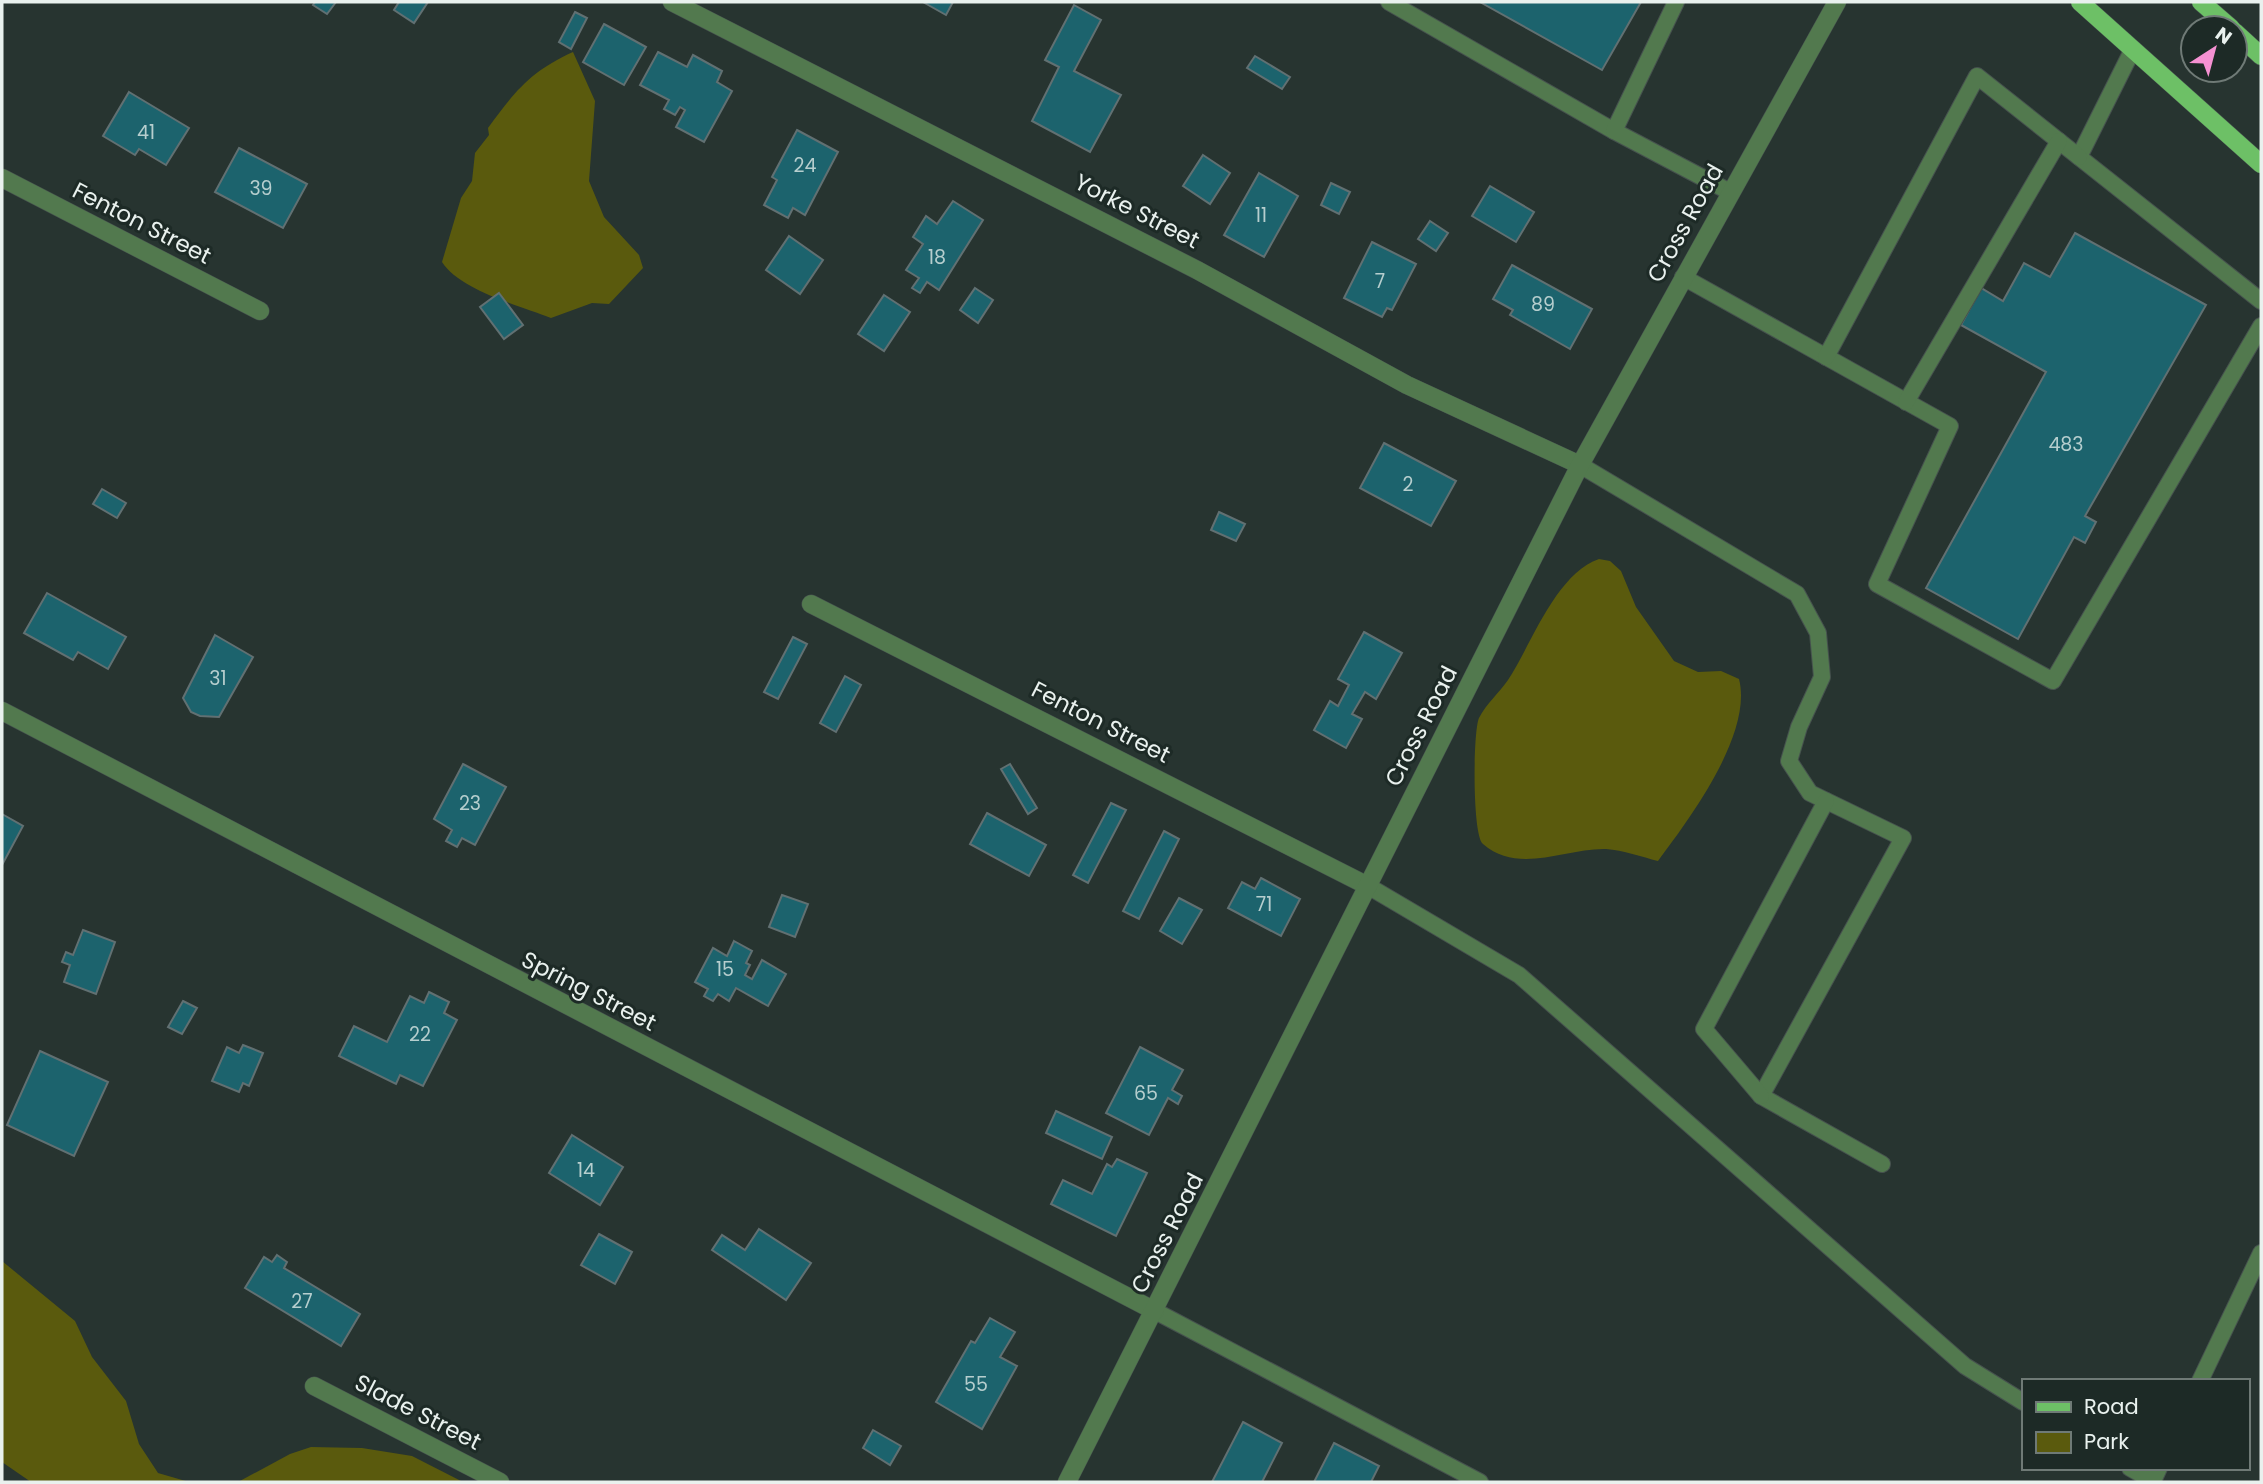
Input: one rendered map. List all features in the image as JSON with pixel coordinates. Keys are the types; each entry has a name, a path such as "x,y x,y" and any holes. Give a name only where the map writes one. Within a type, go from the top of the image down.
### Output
{"main road":[{"path":"2080,2 2261,164"},
{"path":"2201,2 2215,14"}],"street":[{"name":"Yorke Street","path":"672,2 1197,270 1407,385 1580,465"},
{"name":"Cross Road","path":"1067,1482 1580,465 1838,2"},
{"name":"Fenton Street","path":"2,178 260,311"},
{"name":"Fenton Street","path":"811,604 1368,886"},
{"name":"Spring Street","path":"2,711 1155,1311"},
{"name":"Slade Street","path":"314,1386 500,1482"}],"lane":[{"path":"1389,2 1614,131 1730,192"},
{"path":"1614,131 1676,2"},
{"path":"2079,158 2133,49"},
{"path":"1826,357 1977,76 2261,301"},
{"path":"1906,402 2059,141"},
{"path":"1683,277 1950,426 1877,583 2053,681 2261,326"},
{"path":"1580,465 1797,594 1818,633 1822,677 1799,727 1789,761 1810,793 1903,838 1761,1096"},
{"path":"1826,801 1704,1029 1761,1096 1882,1164"},
{"path":"1368,886 1520,975 1965,1366 2022,1401"},
{"path":"2201,1379 2261,1253"},
{"path":"1155,1311 1480,1482"},
{"path":"2135,1470 2154,1477"}],"green space":[{"path":"573,52 595,101 589,181 604,217 639,255 643,268 609,304 592,303 551,318 476,289 451,272 442,262 461,198 472,181 475,153 489,135 488,128 525,83 558,59"},
{"path":"1599,559 1610,561 1621,571 1636,607 1674,661 1698,672 1721,671 1739,679 1741,701 1737,725 1716,774 1658,861 1606,849 1543,858 1512,858 1497,853 1483,844 1479,837 1475,804 1475,761 1479,718 1508,680 1558,594 1584,567"},
{"path":"2,1261 75,1321 92,1357 126,1401 139,1444 158,1473 189,1482 31,1482 2,1462"},
{"path":"311,1447 362,1448 412,1456 463,1482 238,1482 290,1454"}],"building":[{"path":"315,2 336,2 327,14 313,5"},
{"path":"399,2 428,2 414,23 394,10"},
{"path":"923,2 953,2 946,15"},
{"path":"1480,2 1641,2 1602,70"},
{"path":"1074,5 1101,20 1074,71 1121,95 1090,152 1032,121 1059,67 1045,60"},
{"path":"575,12 587,18 571,49 559,42"},
{"path":"604,24 646,47 624,85 583,62"},
{"path":"658,52 687,67 693,55 722,71 717,82 732,91 704,142 676,127 685,110 680,107 675,115 664,109 669,100 640,85"},
{"path":"1255,56 1290,77 1282,89 1247,68"},
{"path":"129,92 189,128 166,165 139,149 135,155 103,136"},
{"path":"797,130 838,152 805,215 793,208 788,218 764,205 777,180 772,177"},
{"path":"239,148 307,184 283,228 215,192"},
{"path":"1203,155 1230,173 1210,204 1183,186"},
{"path":"1259,173 1298,196 1264,257 1224,235"},
{"path":"1331,183 1350,192 1339,214 1321,205"},
{"path":"1490,186 1534,212 1516,242 1472,216"},
{"path":"953,201 983,220 939,290 927,282 920,293 912,288 919,278 906,270 923,244 913,237 926,216 937,224"},
{"path":"1430,221 1448,233 1436,251 1418,239"},
{"path":"2075,233 2206,305 2085,516 2096,522 2085,543 2074,537 2018,639 1926,588 2046,372 1961,325 1981,288 2003,301 2024,263 2050,277"},
{"path":"789,236 823,260 800,294 766,270"},
{"path":"1372,242 1416,264 1392,310 1387,308 1382,317 1344,298"},
{"path":"1512,265 1592,309 1570,349 1510,315 1513,310 1493,299"},
{"path":"975,288 993,300 978,323 960,310"},
{"path":"499,293 523,325 504,339 480,307"},
{"path":"884,295 910,312 884,351 858,334"},
{"path":"1384,443 1456,481 1431,526 1360,488"},
{"path":"102,489 126,503 117,518 93,504"},
{"path":"1219,512 1245,524 1236,541 1211,530"},
{"path":"47,593 126,637 108,669 78,652 73,660 24,633"},
{"path":"1364,632 1402,653 1376,699 1365,692 1352,714 1362,719 1346,748 1314,730 1330,701 1338,706 1349,685 1338,679"},
{"path":"215,635 253,657 219,717 200,716 191,712 183,698"},
{"path":"793,637 807,644 778,699 764,692"},
{"path":"845,676 861,685 836,732 820,723"},
{"path":"463,764 506,787 475,845 462,838 457,847 446,841 452,830 434,819"},
{"path":"1010,764 1037,808 1028,814 1001,769"},
{"path":"1111,803 1126,810 1088,883 1073,875"},
{"path":"987,813 1046,845 1029,876 970,844"},
{"path":"2,814 23,826 2,865"},
{"path":"1164,831 1179,839 1139,919 1123,911"},
{"path":"1261,878 1300,899 1281,936 1228,908 1242,882 1255,889"},
{"path":"782,895 808,904 795,937 769,927"},
{"path":"1179,898 1202,910 1182,944 1160,931"},
{"path":"83,930 115,942 96,994 64,982 70,965 62,962 66,952 73,955"},
{"path":"734,941 752,951 746,963 750,965 745,975 752,979 762,960 786,974 768,1006 736,988 729,1001 718,994 713,1001 704,996 708,989 695,982 713,948 727,956"},
{"path":"429,992 449,1002 444,1013 457,1020 423,1086 400,1075 396,1084 339,1056 354,1026 387,1042 410,996 424,1003"},
{"path":"183,1001 197,1008 182,1034 168,1027"},
{"path":"243,1045 263,1053 249,1086 243,1083 239,1092 212,1081 227,1047 239,1053"},
{"path":"1140,1047 1183,1070 1172,1090 1182,1096 1178,1104 1168,1098 1149,1135 1106,1113"},
{"path":"40,1051 108,1082 74,1156 7,1125"},
{"path":"1056,1111 1112,1137 1102,1159 1046,1133"},
{"path":"572,1135 623,1167 600,1205 549,1173"},
{"path":"1117,1159 1147,1173 1116,1236 1051,1204 1063,1180 1092,1194 1107,1164 1112,1167"},
{"path":"759,1229 811,1263 786,1300 712,1250 722,1235 745,1250"},
{"path":"599,1234 632,1252 615,1284 581,1265"},
{"path":"277,1255 287,1262 284,1268 360,1314 341,1346 245,1288 264,1257 272,1262"},
{"path":"990,1318 1015,1332 1000,1357 1017,1366 982,1429 936,1402 971,1341 975,1343"},
{"path":"1243,1422 1282,1443 1262,1482 1212,1482"},
{"path":"873,1430 901,1446 890,1465 863,1448"},
{"path":"1334,1443 1379,1466 1371,1482 1314,1482"}]}
